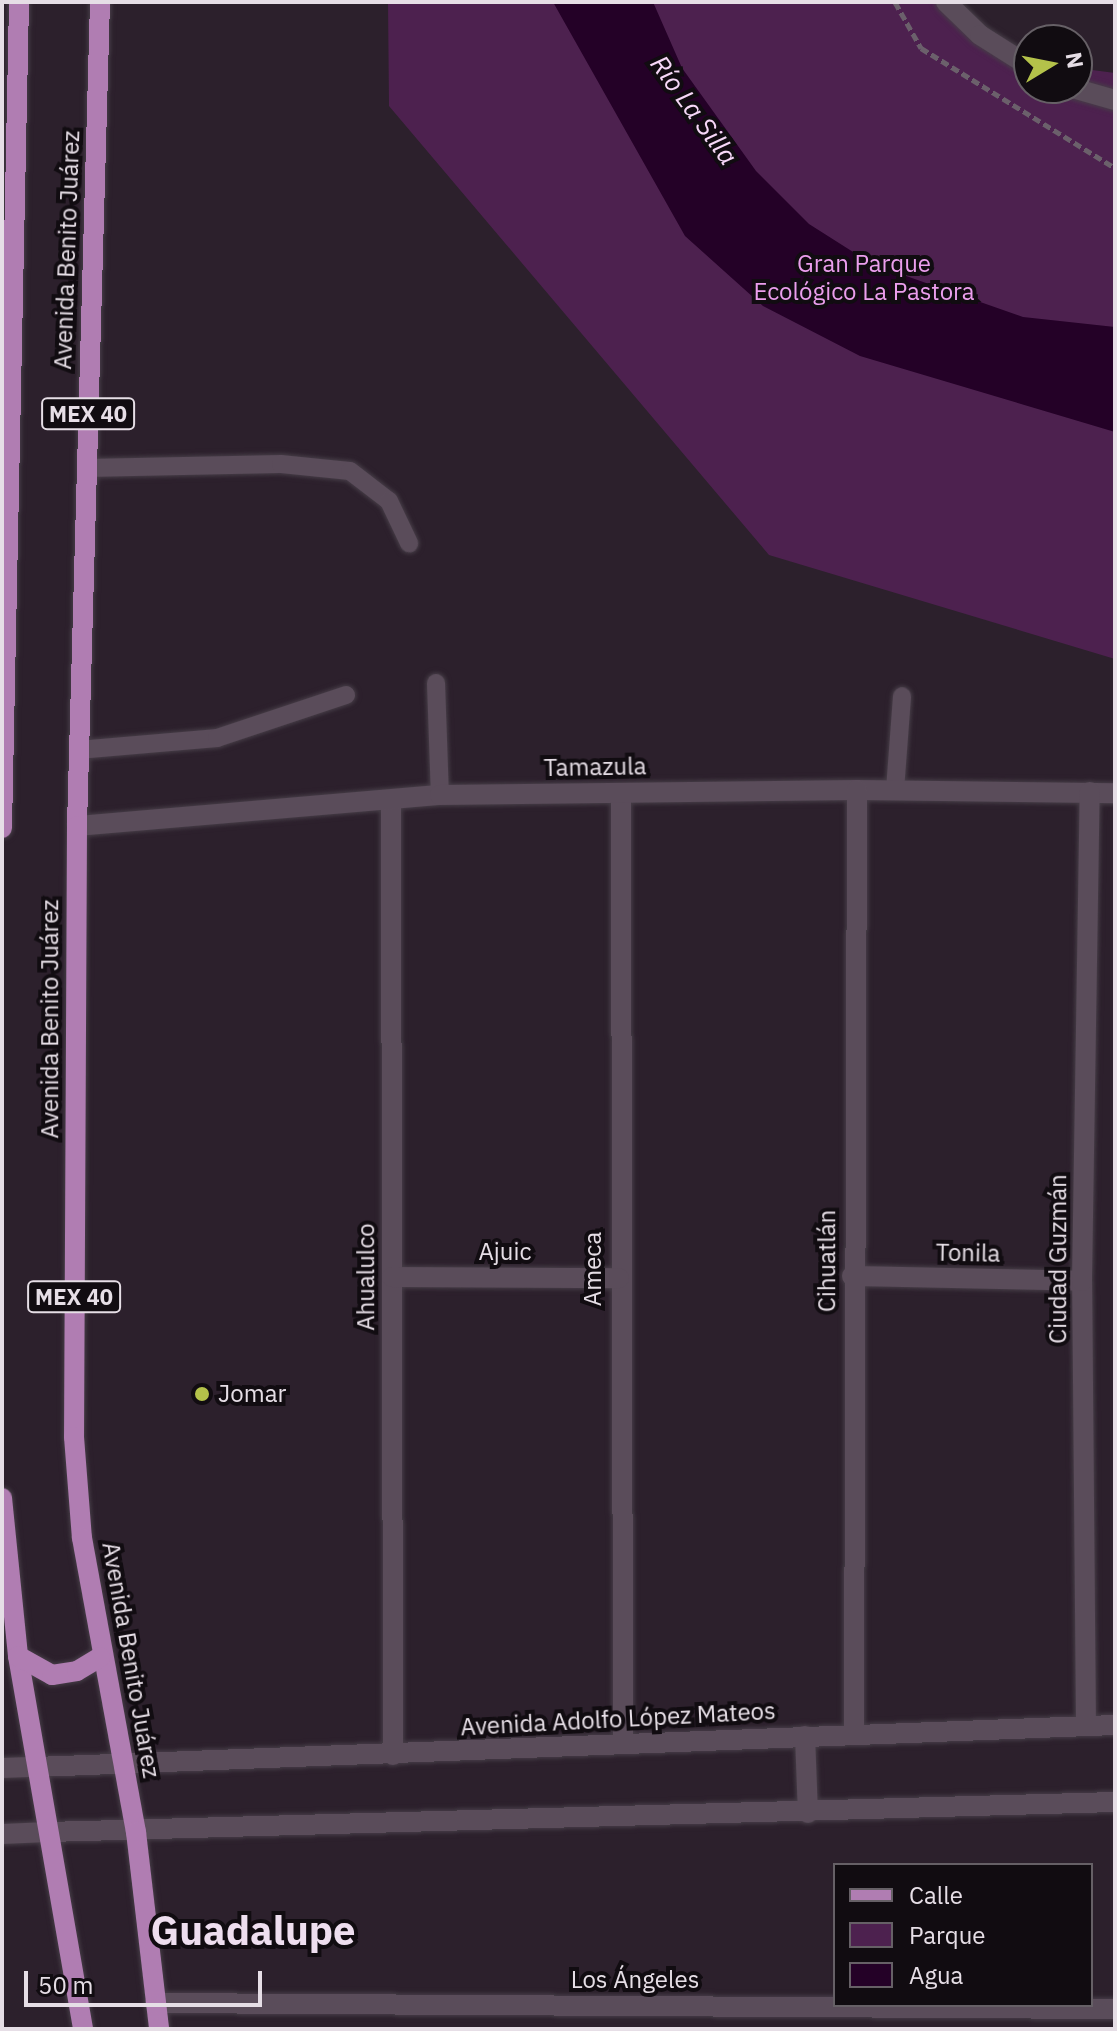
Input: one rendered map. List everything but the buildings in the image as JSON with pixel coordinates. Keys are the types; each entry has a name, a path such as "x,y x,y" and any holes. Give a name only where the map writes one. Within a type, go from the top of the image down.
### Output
{"main road":[{"name":"MEX 40","path":"2,828 4,436 19,2"},
{"name":"Avenida Benito Juárez","path":"100,2 78,750 74,1437 100,1657 136,1832 159,2029"},
{"path":"2,1498 10,1656 36,1767 83,2029"},
{"path":"10,1656 52,1675 77,1671 100,1657"}],"street":[{"path":"946,2 980,35 1013,56"},
{"path":"1093,94 1115,100"},
{"name":"Tamazula","path":"77,826 440,795 857,790 1115,793"},
{"name":"Cihuatlán","path":"854,1734 852,1276 857,790"},
{"name":"Ciudad Guzmán","path":"1086,1726 1082,1281 1090,792"},
{"name":"Ameca","path":"621,793 619,1278 623,1744"},
{"name":"Ahualulco","path":"391,800 393,1755"},
{"name":"Tonila","path":"852,1276 1082,1281"},
{"name":"Ajuic","path":"392,1277 619,1278"},
{"name":"Avenida Adolfo López Mateos","path":"2,1768 1115,1725"},
{"path":"805,1736 808,1813"},
{"path":"2,1834 1115,1802"},
{"name":"Los Ángeles","path":"155,2003 1115,2009"}],"lane":[{"path":"86,468 281,464 350,471 372,483 389,501 409,543"},
{"path":"436,683 440,795"},
{"path":"78,750 217,738 346,695"},
{"path":"895,790 902,696"}],"path":[{"path":"895,2 921,48 1115,168"}],"green space":[{"name":"Gran Parque Ecológico La Pastora","path":"388,2 949,2 1013,50 1013,104 1093,104 1093,70 1115,73 1115,659 769,555 389,106"}],"water":[{"name":"Río La Silla","path":"553,2 653,2 682,68 756,171 809,224 872,264 1023,317 1115,327 1115,432 860,356 763,306 685,236"}],"place":[{"name":"Jomar","path":"202,1394"}],"district":[{"name":"Guadalupe","path":"253,1930"}]}
